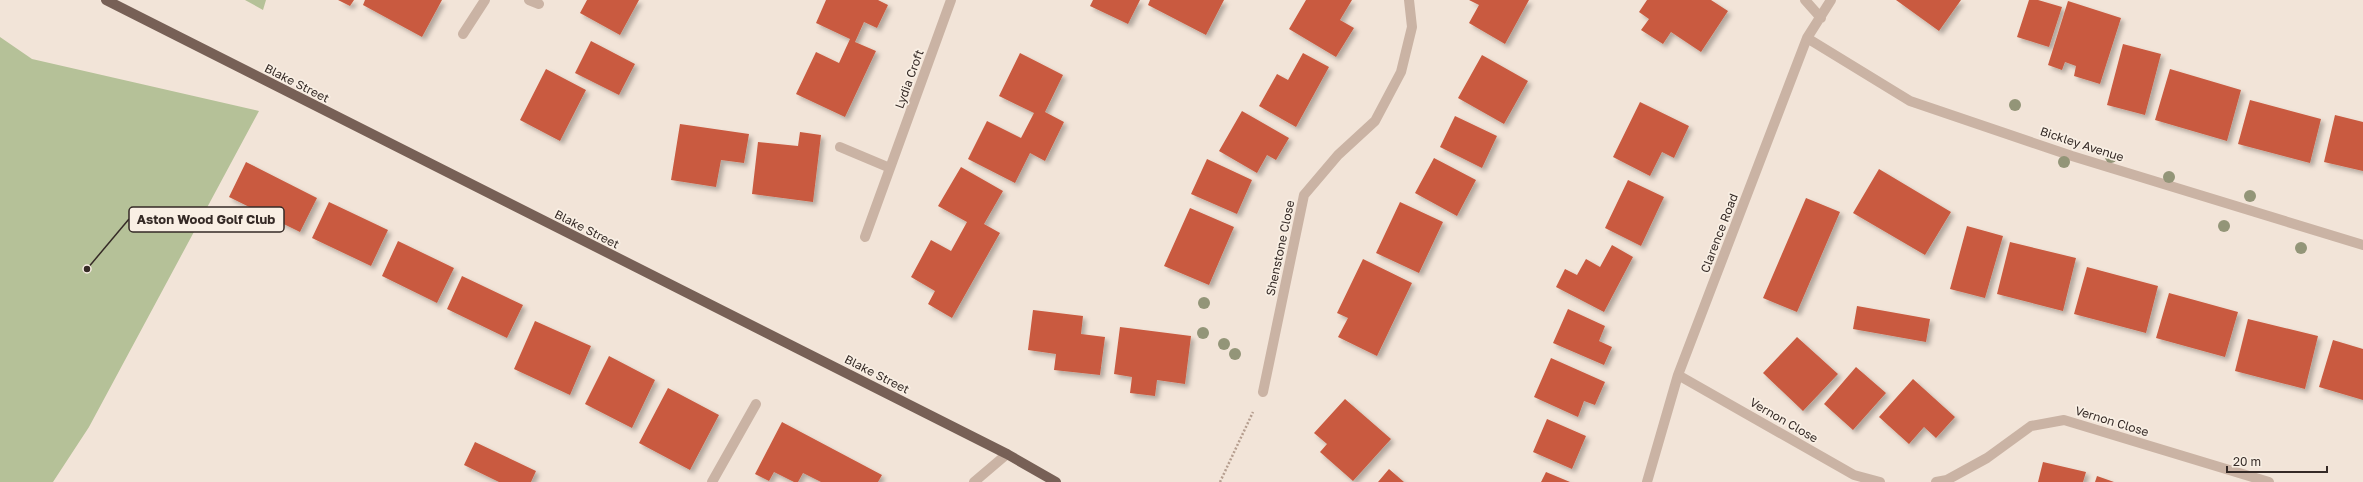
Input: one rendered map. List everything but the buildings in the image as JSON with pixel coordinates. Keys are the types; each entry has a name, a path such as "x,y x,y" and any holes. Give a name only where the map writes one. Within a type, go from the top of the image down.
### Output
{"main road":[{"name":"Blake Street","path":"106,0 1007,454 1056,482"}],"street":[{"path":"463,34 485,0"},
{"name":"Lydia Croft","path":"865,237 951,0"},
{"name":"Shenstone Close","path":"1263,392 1304,195 1338,155 1375,120 1401,72 1412,27 1409,0"},
{"path":"1805,0 1821,18"},
{"name":"Clarence Road","path":"1647,482 1678,375 1807,38 1831,0"},
{"name":"Bickley Avenue","path":"1807,38 1910,101 2072,156 2363,244"},
{"path":"840,147 890,168"},
{"name":"Vernon Close","path":"1678,375 1854,474 1880,482"},
{"path":"712,482 756,404"},
{"name":"Vernon Close","path":"1936,482 1947,480 1987,458 2031,426 2064,420 2268,482"},
{"path":"974,482 1007,454"}],"path":[{"path":"1220,482 1263,392"}],"green space":[{"path":"245,0 266,0 263,10"},
{"path":"0,37 32,59 259,111 89,427 53,482 0,482"}],"place":[{"name":"Aston Wood Golf Club","path":"87,269"}]}
